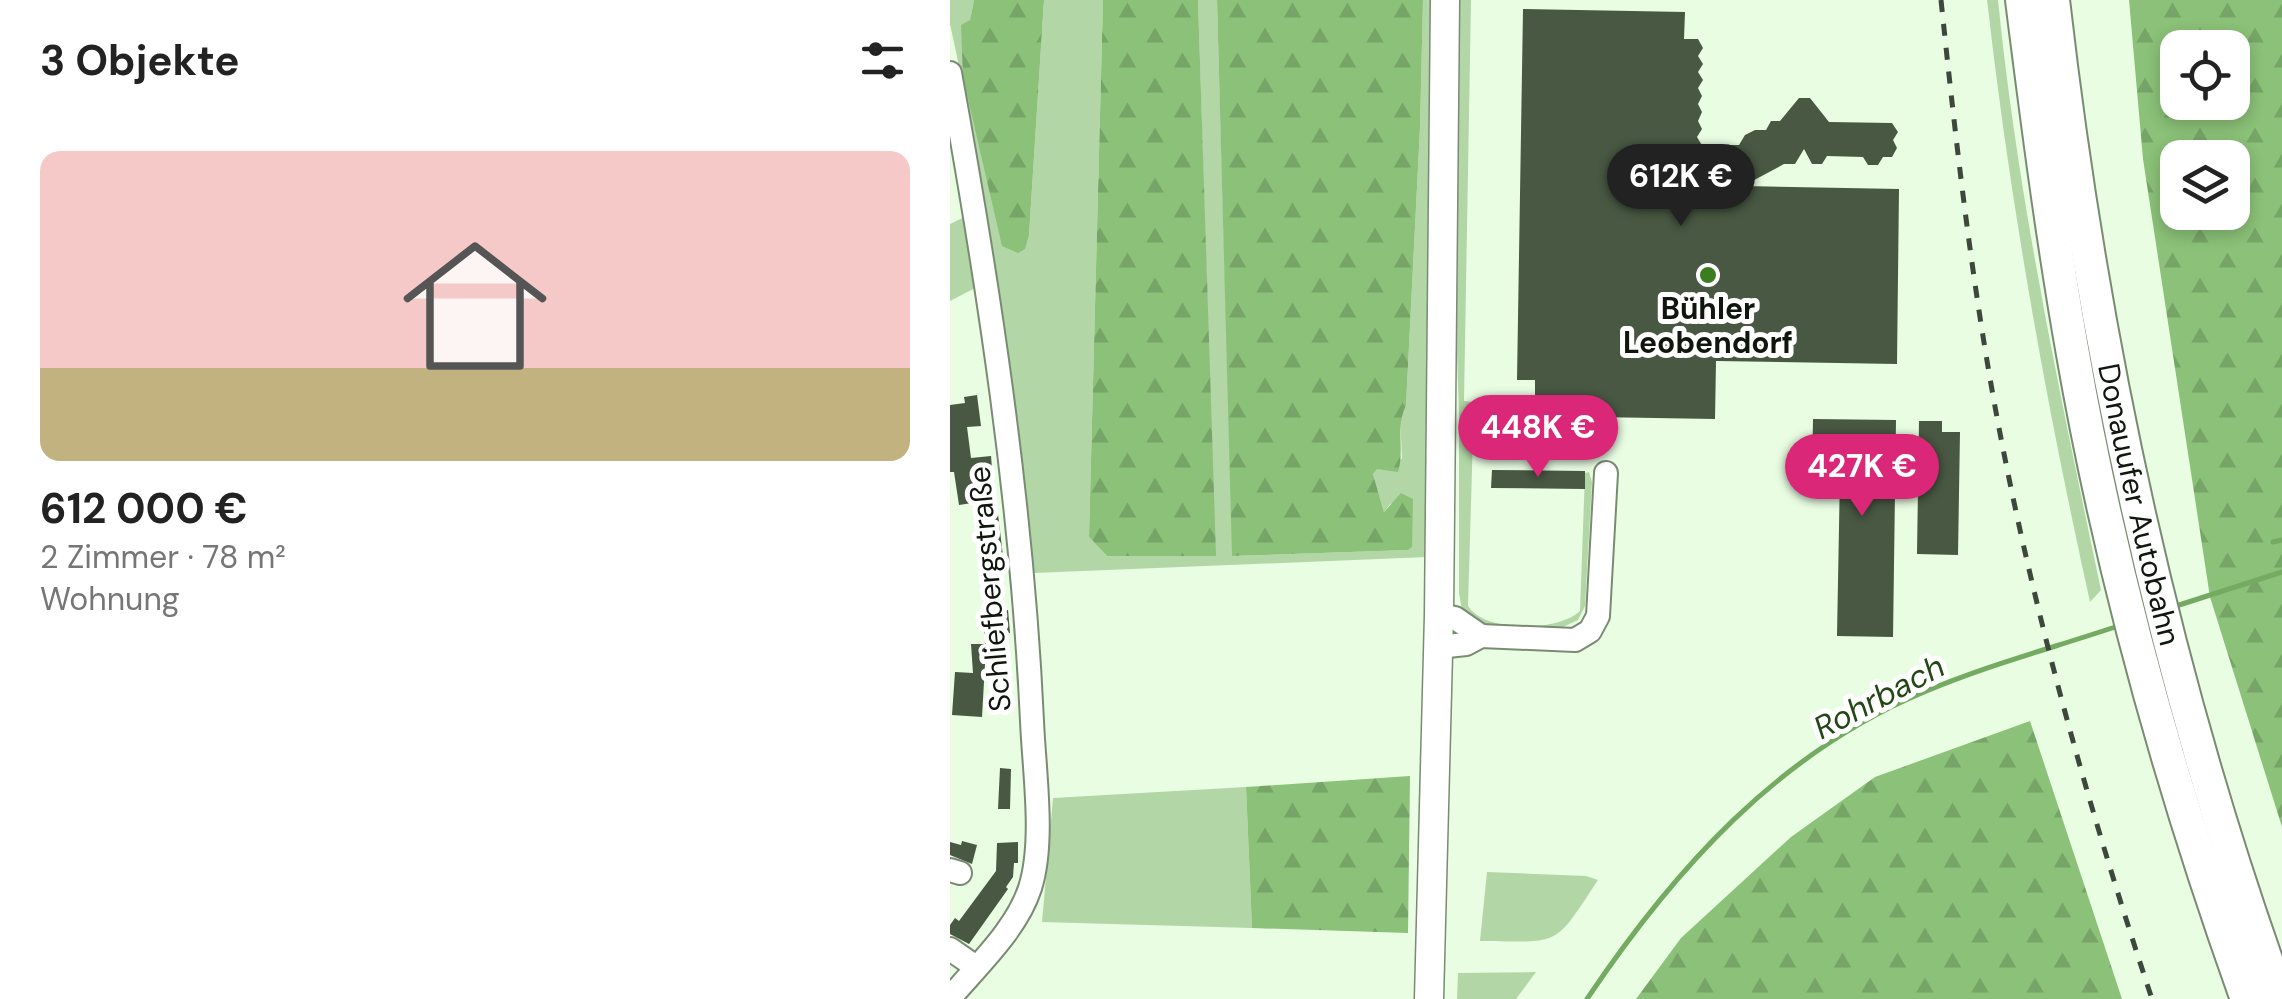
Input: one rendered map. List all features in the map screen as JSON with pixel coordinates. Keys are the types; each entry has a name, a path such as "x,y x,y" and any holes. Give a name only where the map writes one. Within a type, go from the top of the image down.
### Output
{"highway":[{"name":"Donauufer Autobahn","path":"2022,0 2040,152 2074,357 2155,643 2183,804 2248,999"},
{"name":"Donauufer Autobahn","path":"2054,0 2070,142 2142,594"},
{"name":"Donauufer Autobahn","path":"2155,643 2214,801 2280,999"}],"main road":[{"path":"1430,999 1439,615 1445,0"}],"street":[{"name":"Schliefbergstraße","path":"950,73 969,172 1018,524 1036,797 1030,889 1002,936 950,998"},
{"path":"1438,647 1466,644 1481,636 1567,640 1590,631 1598,616 1606,473"},
{"path":"1439,615 1455,618 1481,636"},
{"path":"950,950 976,967"}],"green space":[{"path":"950,0 974,0 970,20 1029,235 1044,0 1103,0 1089,537 1107,556 1215,556 1198,0 1217,0 1233,556 1408,550 1391,503 1384,512 1373,474 1376,469 1390,469 1402,458 1400,417 1406,406 1423,0 1436,0 1427,557 1034,573 999,298 950,24"},
{"path":"974,0 1044,0 1029,235 1025,249 1018,253 1002,246 963,77 961,25 970,20"},
{"path":"1103,0 1198,0 1216,556 1107,556 1089,537"},
{"path":"1217,0 1423,0 1420,128 1401,455 1398,472 1377,469 1373,474 1384,512 1401,493 1413,499 1412,547 1408,550 1232,556"},
{"path":"1460,0 1471,0 1464,401 1474,402 1468,606 1490,621 1522,626 1556,623 1580,611 1585,473 1589,472 1592,482 1585,606 1578,620 1554,631 1486,628 1462,610 1459,593 1455,293"},
{"path":"1987,0 1998,0 2029,223 2101,590 2090,602 2031,302"},
{"path":"2129,0 2282,0 2282,827 2210,597 2143,159"},
{"path":"971,214 981,285 950,301 950,224"},
{"path":"2030,721 2122,999 1636,999 1681,938 1791,837 1875,777"},
{"path":"1410,776 1408,933 1252,928 1246,787"},
{"path":"1246,787 1252,928 1042,922 1053,798"},
{"path":"1487,872 1586,876 1598,880 1572,918 1553,936 1542,940 1480,941"},
{"path":"1536,972 1516,999 1457,999 1458,973"}],"building":[{"name":"Bühler Leobendorf","path":"1523,9 1685,12 1684,39 1698,39 1703,48 1698,56 1703,64 1698,72 1703,80 1698,88 1702,112 1698,121 1702,129 1697,137 1706,152 1724,153 1729,145 1739,145 1745,135 1766,130 1771,121 1780,121 1799,98 1810,98 1829,122 1892,123 1898,132 1893,140 1897,148 1892,157 1883,157 1878,165 1868,165 1863,157 1827,156 1822,164 1812,164 1804,149 1795,164 1784,164 1743,186 1899,189 1897,364 1716,361 1715,419 1535,416 1535,380 1517,380"},
{"path":"977,395 981,426 967,427 971,458 991,456 992,468 981,470 985,501 959,505 954,472 950,472 950,405 965,403 964,397"},
{"path":"1813,419 1896,420 1893,637 1837,636 1840,473 1812,473"},
{"path":"1919,421 1942,421 1942,432 1960,432 1958,555 1917,554"},
{"path":"1492,470 1585,471 1585,489 1491,488"},
{"path":"997,506 1004,564 987,566 980,562 977,535 984,534 981,507"},
{"path":"1008,610 1006,663 985,664 982,717 952,715 955,672 973,673 971,644 985,644 983,612"},
{"path":"1000,768 1011,769 1010,809 998,809"},
{"path":"962,841 977,845 972,864 950,855 950,842 961,845"},
{"path":"1018,842 1018,863 1014,863 1008,889 969,944 950,934 955,918 959,921 996,871 997,843"}],"waterway":[{"path":"2273,542 2282,540"},
{"name":"Rohrbach","path":"2176,606 2282,572"},
{"name":"Rohrbach","path":"1587,999 1655,906 1693,862 1733,820 1822,748 1871,717 1924,692 2118,626"}],"railway":[{"path":"1941,0 1973,268 2014,501 2066,716 2152,999"}],"place":[{"name":"Bühler Leobendorf","path":"1708,275"}]}
